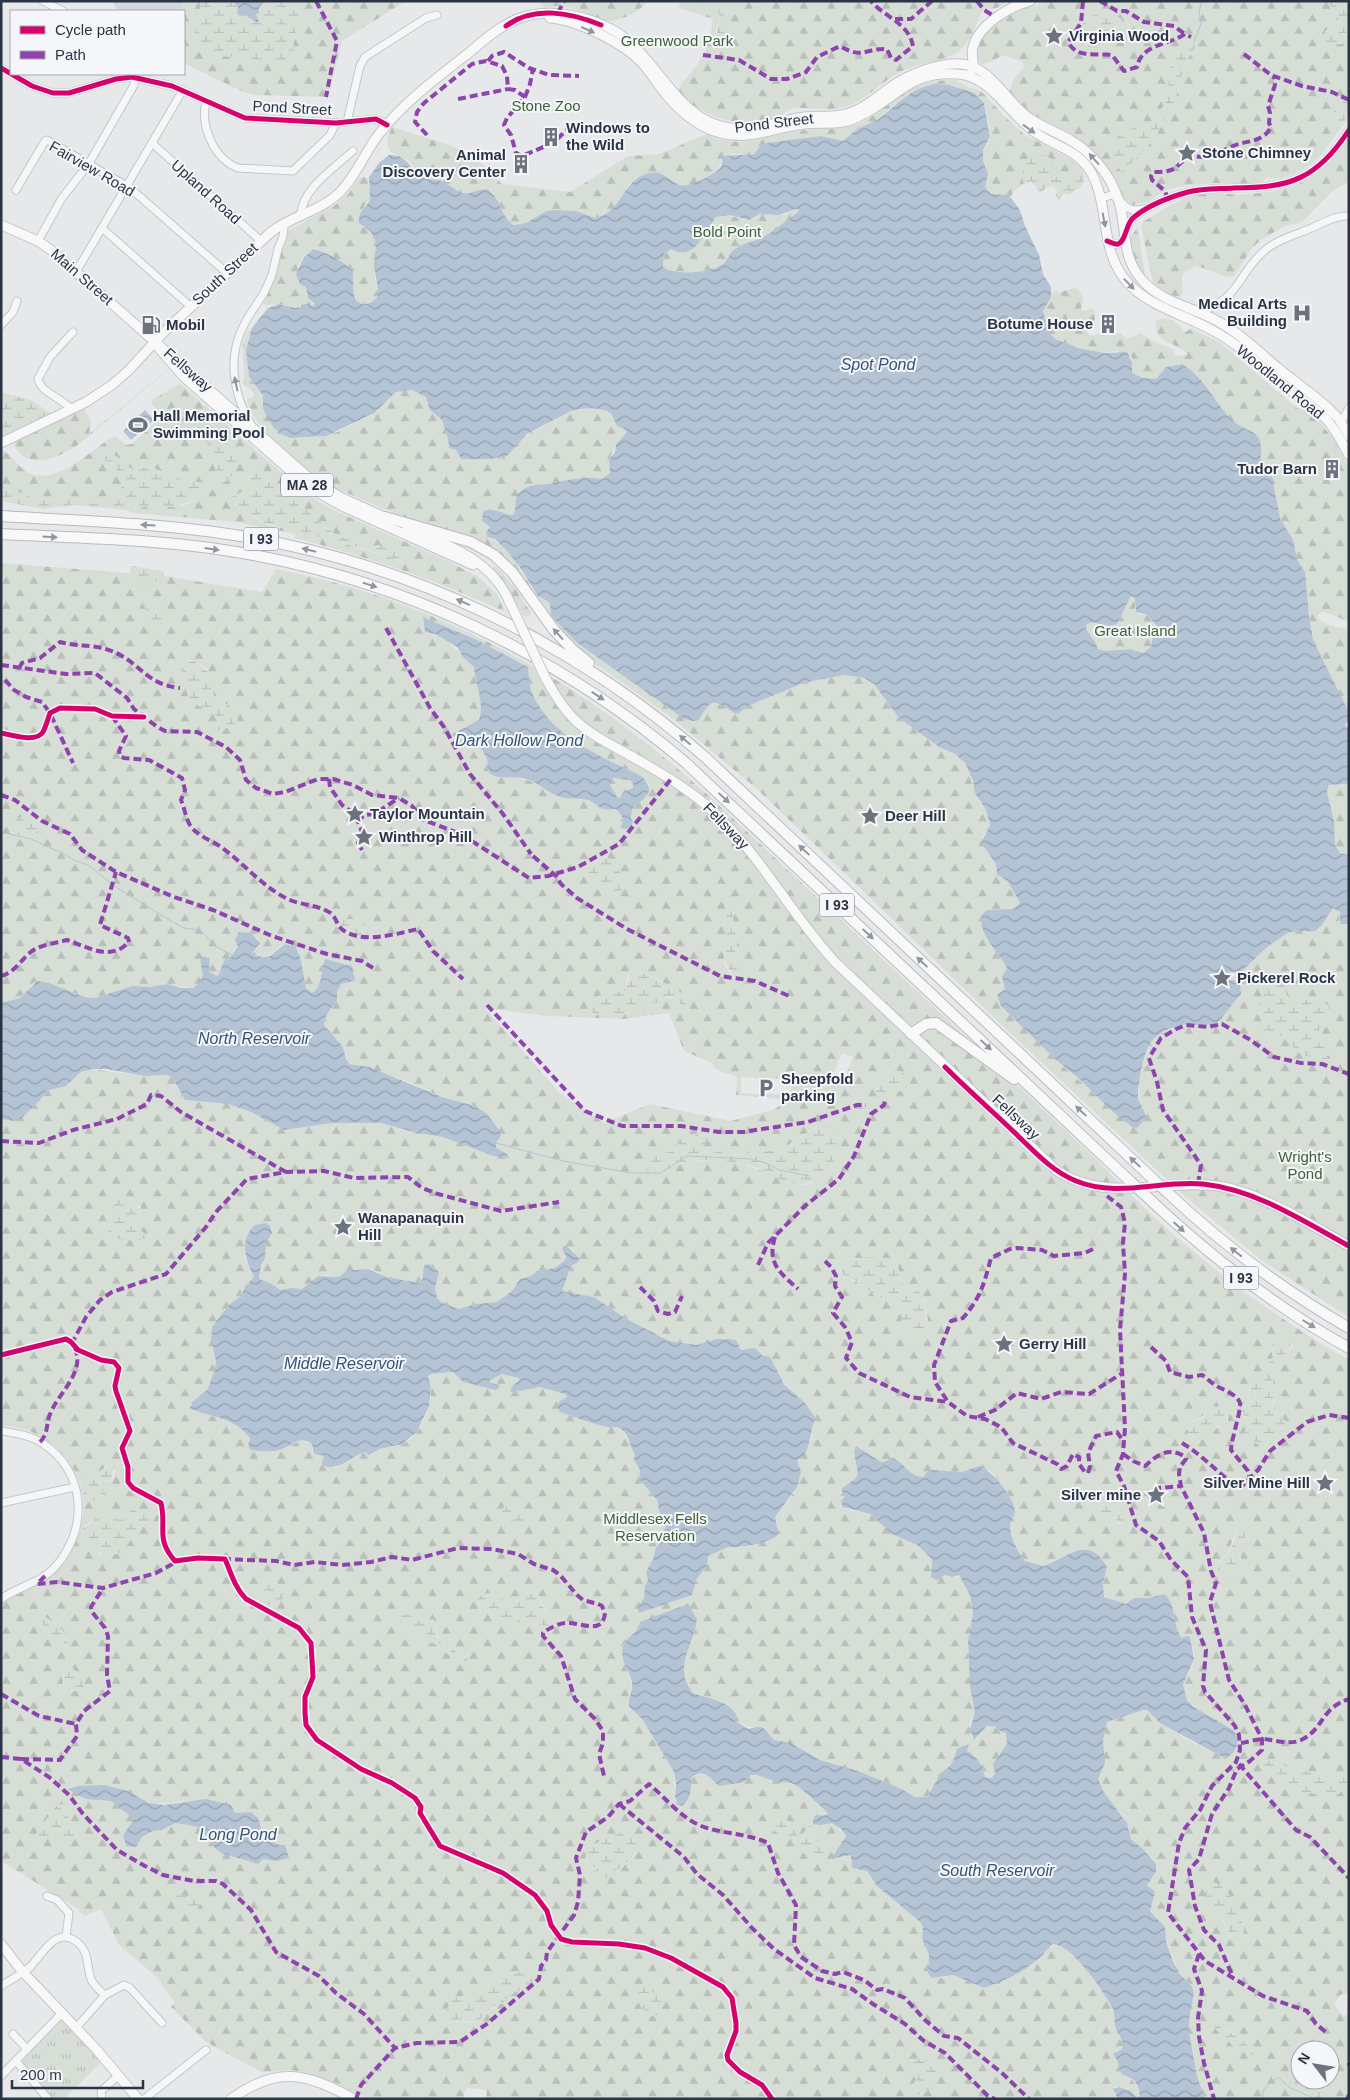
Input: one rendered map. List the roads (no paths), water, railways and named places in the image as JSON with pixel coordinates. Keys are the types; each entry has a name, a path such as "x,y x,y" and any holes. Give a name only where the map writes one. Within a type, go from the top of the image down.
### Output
{"highway":[{"name":"I 93","path":"1,516 202,530 281,543 327,554 396,575 464,602 536,638 605,680 656,716 711,762 1167,1192 1249,1262 1300,1298 1349,1328"},
{"path":"385,517 471,542 494,555 512,572 554,630 572,649 587,660 605,680"},
{"name":"I 93","path":"1,534 182,545 230,551 293,563 354,580 407,598 473,625 530,654 604,700 686,763 1190,1236 1239,1276 1285,1309 1349,1348"},
{"path":"911,1034 926,1024 936,1023 1038,1095"}],"main road":[{"path":"955,69 980,34 998,18 1017,6 1030,1"},
{"name":"Pond Street","path":"387,125 428,85 491,35 523,17 558,13 576,16 606,26 624,37 638,49 672,92 685,105 710,122 722,127 736,129 760,128 802,118 833,117 847,114 867,105 905,78 920,72 955,69 967,75"},
{"path":"974,44 972,56 974,67"},
{"path":"955,69 974,67"},
{"path":"967,75 974,67"},
{"name":"Woodland Road","path":"974,67 985,74 1012,104 1027,116 1072,140 1088,153 1106,174 1119,200 1129,259 1144,282 1160,295 1199,312 1236,333 1324,404 1341,423 1349,436"},
{"name":"Woodland Road","path":"967,75 987,86 1014,116 1030,130 1082,159 1095,178 1107,241 1117,268 1133,288 1151,300 1217,332 1246,353 1323,415 1349,455"},
{"name":"South Street","path":"1,443 96,397 112,385 190,306 261,241 283,224 325,204 341,191 387,125"},
{"name":"Main Street","path":"1,226 38,241 51,250 154,342"},
{"name":"Fellsway","path":"154,342 164,348 313,481 340,497 464,552 484,567 510,603 546,678 563,708 580,725 682,786 702,801 734,831 756,858 820,946 1046,1162 1060,1173 1074,1181 1109,1189 1201,1184 1225,1188 1263,1200 1349,1246"},
{"name":"Fellsway","path":"154,342 162,354 184,377 310,488 344,507 461,558 494,579"},
{"path":"1,1944 22,1971 119,2075 138,2099"},
{"path":"231,2099 259,2082 275,2077 290,2076 317,2081 354,2099"}],"street":[{"path":"43,1 61,10"},
{"path":"347,122 360,66 365,57 426,18 437,15"},
{"name":"Pond Street","path":"14,75 35,87 58,94 79,91 118,79 135,78 163,83 234,115 251,119 336,123 375,119 387,125"},
{"path":"38,241 61,200 89,164 134,85 135,78"},
{"path":"76,272 182,90"},
{"path":"206,102 204,116 214,148 238,168 293,171 330,135 336,123"},
{"path":"1107,241 1118,244 1122,240 1132,219 1155,205 1184,193 1198,190 1262,188 1290,182 1306,175 1323,162 1349,130"},
{"name":"Fairview Road","path":"16,190 46,140 127,186 226,273"},
{"name":"Upland Road","path":"152,144 261,241"},
{"path":"301,214 302,204 308,193 353,151"},
{"path":"1100,199 1110,194 1115,196 1125,207 1133,210 1155,205"},
{"path":"1199,312 1219,303 1235,290 1252,264 1268,248 1293,235 1337,217 1349,216"},
{"path":"254,429 246,415 239,395 234,368 234,352 242,328 272,277 284,232 283,224"},
{"path":"102,228 190,306"},
{"path":"1,325 13,311 17,301"},
{"path":"71,409 64,401 41,385 38,379 50,357 74,332"},
{"path":"1341,423 1349,408"},
{"path":"1,1431 22,1435 40,1442 54,1452 67,1468 80,1505 78,1524 65,1555 56,1567 43,1578 10,1592 1,1599"},
{"path":"1,1503 75,1487"},
{"path":"1,1592 10,1592"},
{"path":"47,1896 57,1900 69,1913 66,1937"},
{"path":"1,1986 22,1971 28,1969 54,1940 60,1936 78,1943 86,1953 89,1977 95,1987 105,1995"},
{"path":"76,2028 105,1995 124,1985 130,1988 162,2023"},
{"path":"1,2076 62,2013"},
{"path":"13,2034 27,2049"},
{"path":"144,2099 206,2050"},
{"path":"16,2061 48,2099"},
{"path":"102,2099 101,2091 119,2075"}],"water":[{"path":"232,1 265,1 259,8 259,13 256,14 259,22 244,14 240,15 237,13 238,7"},
{"name":"Spot Pond","path":"936,84 949,85 966,90 974,93 984,103 990,137 983,150 983,161 988,174 985,187 991,194 1009,195 1020,210 1025,226 1039,255 1043,274 1051,287 1051,297 1043,311 1048,332 1055,339 1078,348 1105,353 1127,352 1132,362 1132,373 1143,378 1156,379 1166,367 1182,364 1197,376 1233,421 1253,432 1258,437 1261,444 1261,467 1272,477 1280,518 1293,540 1297,559 1305,572 1313,640 1349,712 1349,720 1345,725 1349,730 1349,784 1329,785 1327,792 1334,821 1335,845 1340,853 1349,855 1349,924 1340,924 1340,912 1333,908 1321,926 1315,931 1289,932 1267,947 1242,971 1218,974 1215,978 1216,981 1233,980 1240,984 1241,994 1216,1023 1178,1026 1161,1033 1152,1041 1144,1060 1138,1091 1138,1097 1146,1118 1137,1128 1132,1127 1111,1110 1001,1006 997,995 1005,989 1002,977 1007,968 983,931 982,916 987,910 1013,909 1020,903 1008,882 997,874 996,864 981,843 990,825 986,810 975,793 973,781 965,763 955,754 939,747 899,718 874,684 864,678 844,675 803,683 748,706 738,714 719,704 711,703 698,720 684,719 576,642 551,616 550,603 537,595 522,570 507,551 495,539 487,537 486,532 490,527 482,521 483,512 494,510 513,515 518,494 527,487 581,478 602,479 610,473 609,459 615,452 616,445 626,433 626,430 617,426 611,413 592,408 571,411 527,434 507,456 490,459 461,459 456,450 449,448 442,420 430,410 426,397 412,390 396,392 374,413 326,436 290,438 281,434 273,427 263,409 263,395 249,377 246,350 252,328 268,308 279,304 295,308 301,307 301,305 309,304 312,306 315,304 308,298 306,287 300,284 296,274 304,257 313,249 334,257 352,270 354,295 359,303 368,303 377,297 378,290 374,266 376,243 371,232 359,223 359,219 370,200 369,177 379,163 389,155 395,155 404,159 423,177 441,181 463,193 483,189 489,191 514,225 526,223 546,211 555,210 576,211 595,218 611,210 640,176 654,172 666,176 680,185 690,184 702,180 718,170 722,166 723,156 754,154 761,145 766,143 821,136 843,141 861,127 878,120 905,97 927,86","holes":["796,209 799,210 798,212 769,234 735,249 725,262 717,267 710,270 693,272 676,272 663,267 664,254 671,249 679,252 686,252 692,249 698,244 716,217 730,215 749,220 759,214 779,215","1131,596 1135,599 1136,612 1148,615 1160,630 1153,636 1151,647 1143,653 1131,649 1105,651 1098,649 1086,629 1087,624 1094,623 1108,626 1117,624"]},
{"name":"Hall Memorial Swimming Pool","path":"145,410 154,420 131,440 123,431"},
{"name":"Dark Hollow Pond","path":"423,617 477,640 528,667 531,690 539,706 550,720 577,743 641,776 646,782 649,791 632,810 631,818 633,822 630,829 620,828 624,819 616,809 603,809 588,800 558,796 527,779 498,777 489,773 486,757 480,748 472,742 451,735 479,720 481,706 474,667 463,657 457,647 435,634 425,632","holes":["613,778 630,780 633,783 633,788 625,791 620,798 617,797 610,785"]},
{"name":"North Reservoir","path":"239,932 251,933 260,943 252,953 253,955 270,956 285,944 296,947 300,957 306,988 312,993 320,982 325,959 351,966 355,978 354,981 341,984 337,992 337,1001 327,1015 324,1025 343,1047 346,1059 350,1064 369,1067 442,1097 475,1106 486,1113 500,1131 501,1135 496,1143 496,1148 507,1154 510,1158 493,1156 443,1137 414,1132 381,1123 332,1123 284,1130 251,1112 228,1104 185,1100 174,1080 168,1075 144,1076 106,1069 92,1069 81,1072 66,1086 46,1091 41,1099 22,1118 13,1121 1,1119 1,1003 20,998 37,981 49,983 85,997 95,998 132,986 149,987 168,984 182,988 193,988 201,980 203,974 201,956 210,958 209,972 218,976 225,959 230,958 238,946 235,940"},
{"name":"Middle Reservoir","path":"266,1223 270,1226 272,1233 266,1242 265,1258 261,1265 259,1279 281,1290 302,1289 318,1276 339,1277 346,1271 368,1269 387,1277 419,1283 422,1279 425,1265 429,1264 439,1272 435,1289 437,1298 441,1302 458,1309 476,1304 497,1302 512,1291 520,1279 531,1276 537,1271 555,1268 565,1260 566,1256 562,1249 564,1246 567,1246 580,1259 571,1266 562,1291 594,1297 625,1318 669,1341 697,1345 717,1339 730,1339 736,1341 741,1350 755,1348 762,1355 770,1357 784,1384 803,1401 815,1417 808,1447 804,1456 797,1460 801,1472 797,1487 775,1517 778,1531 777,1536 753,1545 728,1547 708,1556 707,1566 696,1580 692,1595 639,1613 638,1609 644,1597 645,1585 648,1580 646,1572 656,1548 669,1534 657,1500 639,1479 640,1470 634,1460 635,1454 627,1435 619,1428 601,1425 560,1412 557,1406 560,1401 567,1397 565,1394 540,1387 510,1391 512,1386 519,1381 519,1378 502,1374 489,1381 500,1385 495,1390 463,1382 453,1372 431,1374 428,1376 431,1388 429,1406 417,1432 402,1444 380,1449 369,1455 365,1452 335,1467 323,1465 324,1456 314,1454 312,1444 308,1441 299,1441 277,1451 251,1450 248,1446 250,1439 238,1427 230,1422 189,1408 192,1405 191,1403 208,1389 215,1369 216,1361 211,1339 212,1327 230,1304 241,1296 245,1286 254,1277 246,1257 245,1244 247,1237 255,1225"},
{"name":"South Reservoir","path":"856,1446 881,1462 891,1458 895,1459 912,1473 923,1477 928,1471 932,1470 962,1472 979,1466 996,1478 1014,1505 1015,1512 1010,1526 1012,1537 1016,1548 1025,1561 1044,1566 1077,1551 1093,1552 1100,1557 1107,1567 1103,1584 1104,1597 1126,1604 1134,1598 1148,1598 1164,1594 1171,1603 1177,1628 1182,1638 1190,1637 1194,1659 1183,1685 1187,1700 1194,1707 1233,1730 1237,1738 1235,1750 1226,1759 1160,1723 1147,1710 1143,1710 1107,1722 1103,1741 1105,1763 1098,1779 1104,1792 1127,1823 1131,1839 1156,1864 1156,1872 1147,1885 1155,1892 1150,1911 1165,1927 1166,1941 1173,1961 1179,1973 1192,1987 1194,1992 1189,2021 1190,2038 1197,2076 1205,2099 1118,2099 1113,2089 1119,2087 1131,2091 1136,2097 1140,2096 1135,2081 1121,2074 1113,2054 1122,2049 1123,2045 1116,2028 1113,2009 1087,1970 1060,1946 1052,1944 1030,1966 1003,1981 984,1988 953,1975 932,1978 928,1973 929,1955 922,1938 923,1926 877,1886 867,1871 852,1868 851,1855 834,1858 833,1856 846,1836 841,1829 832,1823 813,1824 814,1817 828,1813 799,1787 791,1783 777,1782 757,1775 751,1775 744,1782 719,1786 707,1775 701,1773 692,1777 690,1793 686,1803 682,1806 677,1805 674,1772 643,1720 629,1706 632,1682 623,1659 622,1649 626,1641 638,1629 640,1622 688,1604 697,1619 684,1665 687,1683 693,1693 727,1705 736,1714 735,1721 749,1729 761,1727 774,1740 791,1743 820,1760 858,1771 902,1789 914,1797 927,1797 938,1775 951,1765 957,1749 969,1744 967,1751 979,1762 985,1777 991,1778 995,1774 993,1764 1007,1744 1006,1733 998,1730 995,1726 987,1726 974,1740 970,1729 975,1712 970,1687 968,1641 973,1613 970,1595 959,1575 952,1577 945,1575 937,1580 931,1577 932,1559 917,1545 892,1534 870,1514 843,1507 841,1501 845,1496 841,1489 855,1479 858,1474 854,1452"},
{"name":"Long Pond","path":"104,1785 128,1791 149,1803 164,1805 206,1799 231,1805 235,1813 251,1812 258,1818 264,1838 280,1845 285,1845 289,1858 277,1861 263,1859 258,1864 221,1853 198,1827 176,1823 142,1837 136,1847 126,1845 123,1835 134,1819 111,1801 86,1799 67,1789 79,1786"}],"waterway":[{"path":"1194,41 1201,24 1199,11 1202,1"},
{"path":"1,832 31,839 88,865 116,887 166,918 184,928 200,930 215,946 232,955"},
{"path":"496,1143 563,1161 632,1173 661,1173 687,1156 750,1159 766,1163 779,1170 809,1176"},
{"path":"1263,2099 1263,2090 1278,2077 1290,2088 1316,2099"}],"place":[{"name":"Virginia Wood","path":"1054,36"},
{"name":"Windows to the Wild","path":"551,137"},
{"name":"Stone Chimney","path":"1187,153"},
{"name":"Animal Discovery Center","path":"521,164"},
{"name":"Medical Arts Building","path":"1302,313"},
{"name":"Botume House","path":"1108,324"},
{"name":"Mobil","path":"151,325"},
{"name":"Hall Memorial Swimming Pool","path":"138,425"},
{"name":"Tudor Barn","path":"1332,469"},
{"name":"Taylor Mountain","path":"355,814"},
{"name":"Deer Hill","path":"870,816"},
{"name":"Winthrop Hill","path":"364,837"},
{"name":"Pickerel Rock","path":"1222,978"},
{"name":"Sheepfold parking","path":"766,1088"},
{"name":"Wanapanaquin Hill","path":"343,1227"},
{"name":"Gerry Hill","path":"1004,1344"},
{"name":"Silver Mine Hill","path":"1325,1483"},
{"name":"Silver mine","path":"1156,1495"}],"park label":[{"name":"Greenwood Park","path":"677,41"},
{"name":"Stone Zoo","path":"546,106"},
{"name":"Bold Point","path":"727,232"},
{"name":"Great Island","path":"1135,631"},
{"name":"Wright's Pond","path":"1305,1166"},
{"name":"Middlesex Fells Reservation","path":"655,1528"}]}
